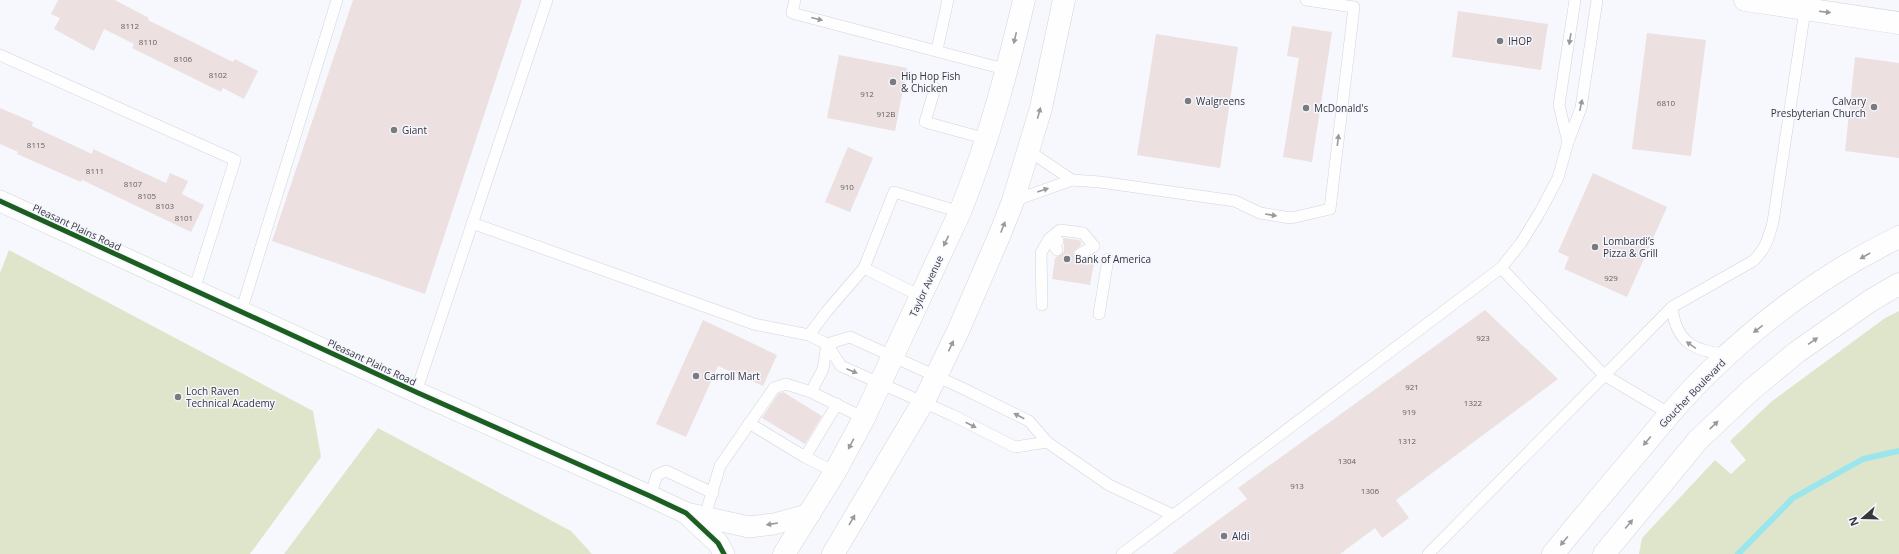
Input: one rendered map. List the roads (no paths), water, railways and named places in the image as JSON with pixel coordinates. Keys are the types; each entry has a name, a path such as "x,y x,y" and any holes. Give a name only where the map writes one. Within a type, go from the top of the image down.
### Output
{"main road":[{"name":"Taylor Avenue","path":"784,554 835,472 864,418 960,212 987,139 1008,70 1024,0"},
{"path":"833,554 923,402 1000,234 1029,151 1054,50 1064,0"},
{"path":"1745,0 1899,23"},
{"name":"Goucher Boulevard","path":"1553,554 1670,414 1728,354 1785,307 1831,276 1899,237"},
{"path":"1604,554 1698,440 1750,391 1797,352 1870,301 1899,284"}],"street":[{"name":"Pleasant Plains Road","path":"0,201 416,392 696,515 749,526 774,524 810,514"},
{"name":"Pleasant Plains Road","path":"696,515 718,543 724,554"}],"lane":[{"path":"241,312 336,0"},
{"path":"416,392 547,0"},
{"path":"795,0 792,13 937,50 1008,70"},
{"path":"937,50 948,0"},
{"path":"1013,200 1072,180 1100,182 1235,201 1260,213 1291,218 1330,209 1354,7 1306,0"},
{"path":"1568,142 1559,105 1575,0"},
{"path":"1122,554 1501,268 1521,243 1558,178 1568,142 1581,108 1597,0"},
{"path":"1428,554 1672,307 1753,261 1764,250 1773,222 1804,10"},
{"path":"0,54 235,160 194,290"},
{"path":"935,88 925,122 987,139"},
{"path":"1029,151 1072,180"},
{"path":"809,335 826,311 864,268 894,192 960,212"},
{"path":"472,223 754,324 809,335 827,344 841,366 923,402 1015,447 1047,442"},
{"path":"1042,305 1041,253 1055,244 1060,230 1082,233 1094,246 1081,249"},
{"path":"1099,314 1108,259"},
{"path":"864,268 920,296"},
{"path":"1501,268 1604,375 1670,414"},
{"path":"1672,307 1676,325 1688,344 1710,353 1728,354"},
{"path":"827,344 850,337 936,376 1029,422 1047,442 1109,485 1173,515"},
{"path":"811,392 824,369 827,344"},
{"path":"696,515 712,493 720,466 774,388 786,384 811,392 864,418"},
{"path":"805,457 837,404"},
{"path":"749,423 805,457 835,472"},
{"path":"650,496 657,475 666,471 712,493"}],"waterway":[{"path":"1738,554 1793,498 1863,459 1899,451"}],"place":[{"name":"IHOP","path":"1500,41"},
{"name":"Hip Hop Fish & Chicken","path":"893,82"},
{"name":"Walgreens","path":"1188,101"},
{"name":"Calvary Presbyterian Church","path":"1874,107"},
{"name":"McDonald's","path":"1306,108"},
{"name":"Giant","path":"394,130"},
{"name":"Lombardi’s Pizza & Grill","path":"1595,247"},
{"name":"Bank of America","path":"1067,259"},
{"name":"Carroll Mart","path":"696,376"},
{"name":"Loch Raven Technical Academy","path":"178,397"},
{"name":"Aldi","path":"1224,536"}]}
